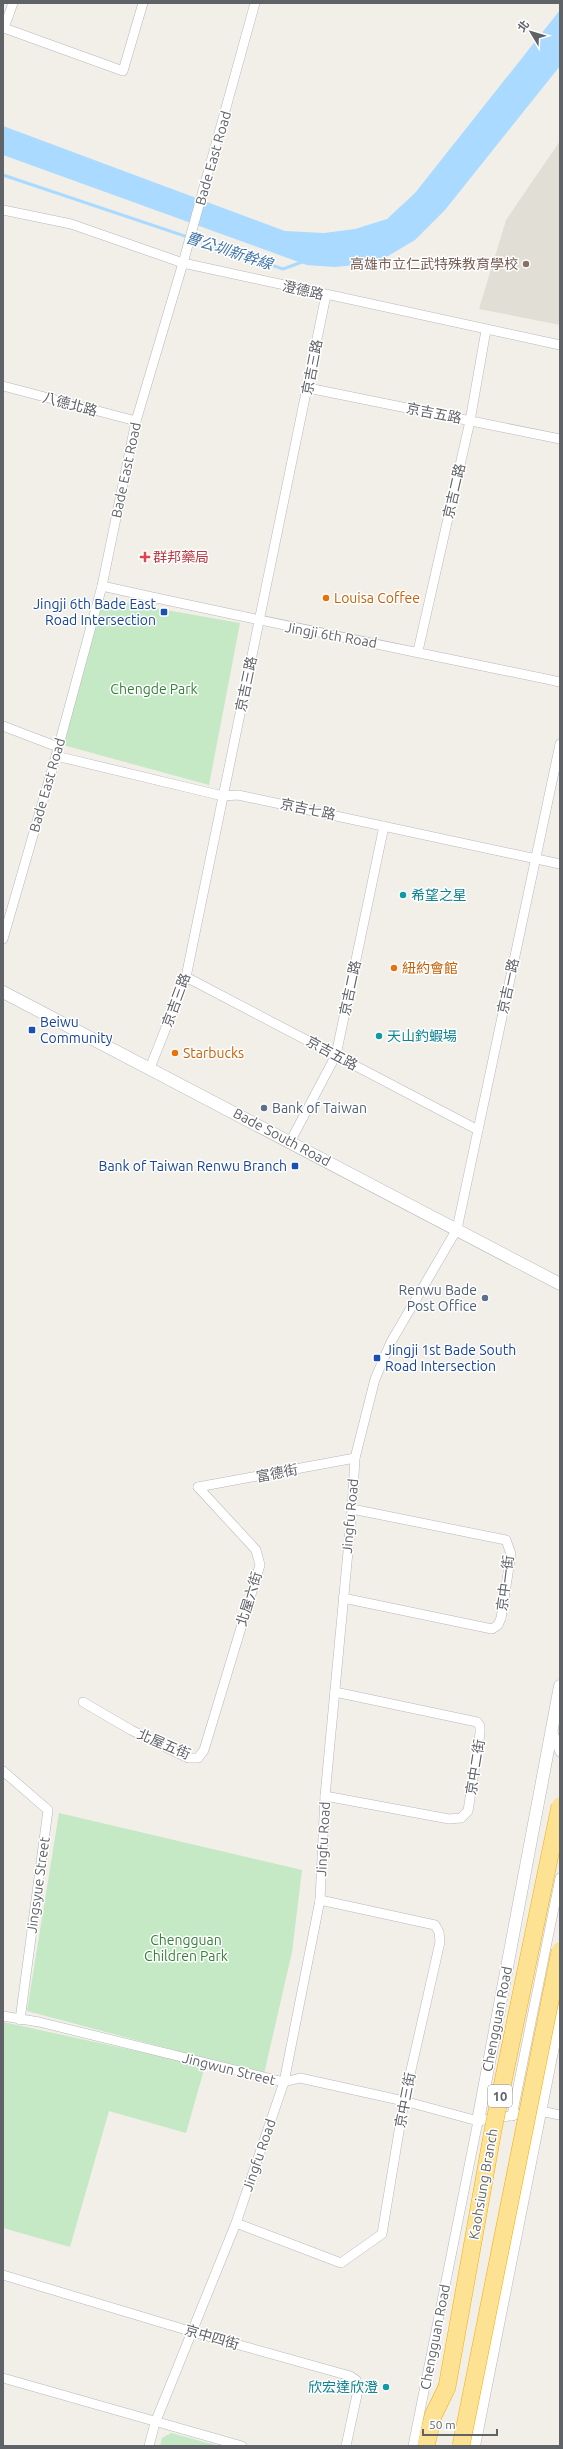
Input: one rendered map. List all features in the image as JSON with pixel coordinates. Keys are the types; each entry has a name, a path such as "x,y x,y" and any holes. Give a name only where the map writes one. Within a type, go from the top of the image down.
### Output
{"highway":[{"name":"Kaohsiung Branch","path":"437,2446 493,2130 560,1806"},
{"name":"Kaohsiung Branch","path":"462,2446 560,1951"},
{"path":"426,2446 433,2416 447,2387"}],"street":[{"path":"13,3 4,28 123,71 143,3"},
{"name":"Bade East Road","path":"3,939 57,752 102,586 136,421 183,263 255,3"},
{"name":"澄德路","path":"3,210 71,224 183,263 560,345"},
{"name":"京吉三路","path":"150,1068 186,977 326,295"},
{"name":"京吉二路","path":"418,651 470,421 486,330"},
{"name":"八德北路","path":"3,386 136,421"},
{"name":"京吉五路","path":"308,388 560,440"},
{"name":"Jingji 6th Road","path":"102,586 259,620 418,651 560,682"},
{"name":"京吉七路","path":"3,726 57,752 223,796 238,795 560,864"},
{"name":"京吉一路","path":"457,1229 560,744"},
{"name":"京吉二路","path":"290,1142 336,1055 384,826"},
{"name":"京吉五路","path":"186,977 478,1130"},
{"name":"Bade South Road","path":"3,992 560,1284"},
{"name":"Jingfu Road","path":"149,2446 155,2423 236,2223 284,2082 320,1900 325,1796 352,1509 355,1458 376,1380 391,1342 457,1229"},
{"name":"富德街","path":"198,1487 355,1458"},
{"name":"北屋六街","path":"198,1487 256,1550 260,1565 230,1662"},
{"name":"京中一街","path":"343,1598 492,1628 498,1625 501,1618 511,1554 506,1540 352,1509"},
{"name":"北屋五街","path":"83,1702 131,1730 188,1758 198,1758 204,1750 230,1662"},
{"name":"Chengguan Road","path":"413,2446 478,2122 560,1686"},
{"name":"京中二街","path":"325,1796 448,1819 461,1818 468,1810 480,1733 480,1726 477,1722 334,1692"},
{"path":"552,1729 560,1752"},
{"name":"Jingsyue Street","path":"3,1771 48,1810 20,2020"},
{"path":"512,2116 560,1878"},
{"name":"京中三街","path":"236,2223 341,2264 382,2234 404,2101 440,1942 439,1932 436,1925 320,1900"},
{"path":"474,2446 560,2011"},
{"name":"Jingwun Street","path":"3,2016 39,2022 284,2082 300,2078 404,2101 478,2122"},
{"path":"478,2122 540,2111 560,2115"},
{"name":"京中四街","path":"3,2275 193,2332 350,2376 356,2380 358,2390 346,2446"},
{"path":"3,2378 155,2423 242,2446"}],"shaded area":[{"name":"高雄市立仁武特殊教育學校","path":"560,141 560,325 479,309 506,220"}],"green space":[{"name":"Chengde Park","path":"103,599 240,623 209,785 63,745"},
{"name":"Chengguan Children Park","path":"59,1813 302,1870 292,1952 264,2074 27,2011"},
{"path":"3,2022 205,2066 186,2133 109,2111 70,2247 3,2228"},
{"path":"171,2433 219,2446 160,2446 162,2438"}],"water":[{"path":"560,10 560,66 445,210 415,240 388,256 357,265 334,267 307,265 3,155 3,126 285,231 324,233 355,229 387,219 415,193"}],"waterway":[{"name":"曹公圳新幹線","path":"3,175 283,269 302,262"}],"place":[{"name":"高雄市立仁武特殊教育學校","path":"526,264"},
{"name":"群邦藥局","path":"145,557"},
{"name":"Louisa Coffee","path":"326,598"},
{"name":"Jingji 6th Bade East Road Intersection","path":"164,612"},
{"name":"希望之星","path":"403,895"},
{"name":"紐約會館","path":"394,968"},
{"name":"Beiwu Community","path":"32,1030"},
{"name":"天山釣蝦場","path":"379,1036"},
{"name":"Starbucks","path":"175,1053"},
{"name":"Bank of Taiwan","path":"264,1108"},
{"name":"Bank of Taiwan Renwu Branch","path":"295,1166"},
{"name":"Renwu Bade Post Office","path":"485,1298"},
{"name":"Jingji 1st Bade South Road Intersection","path":"377,1358"},
{"name":"欣宏達欣澄","path":"386,2387"}]}
